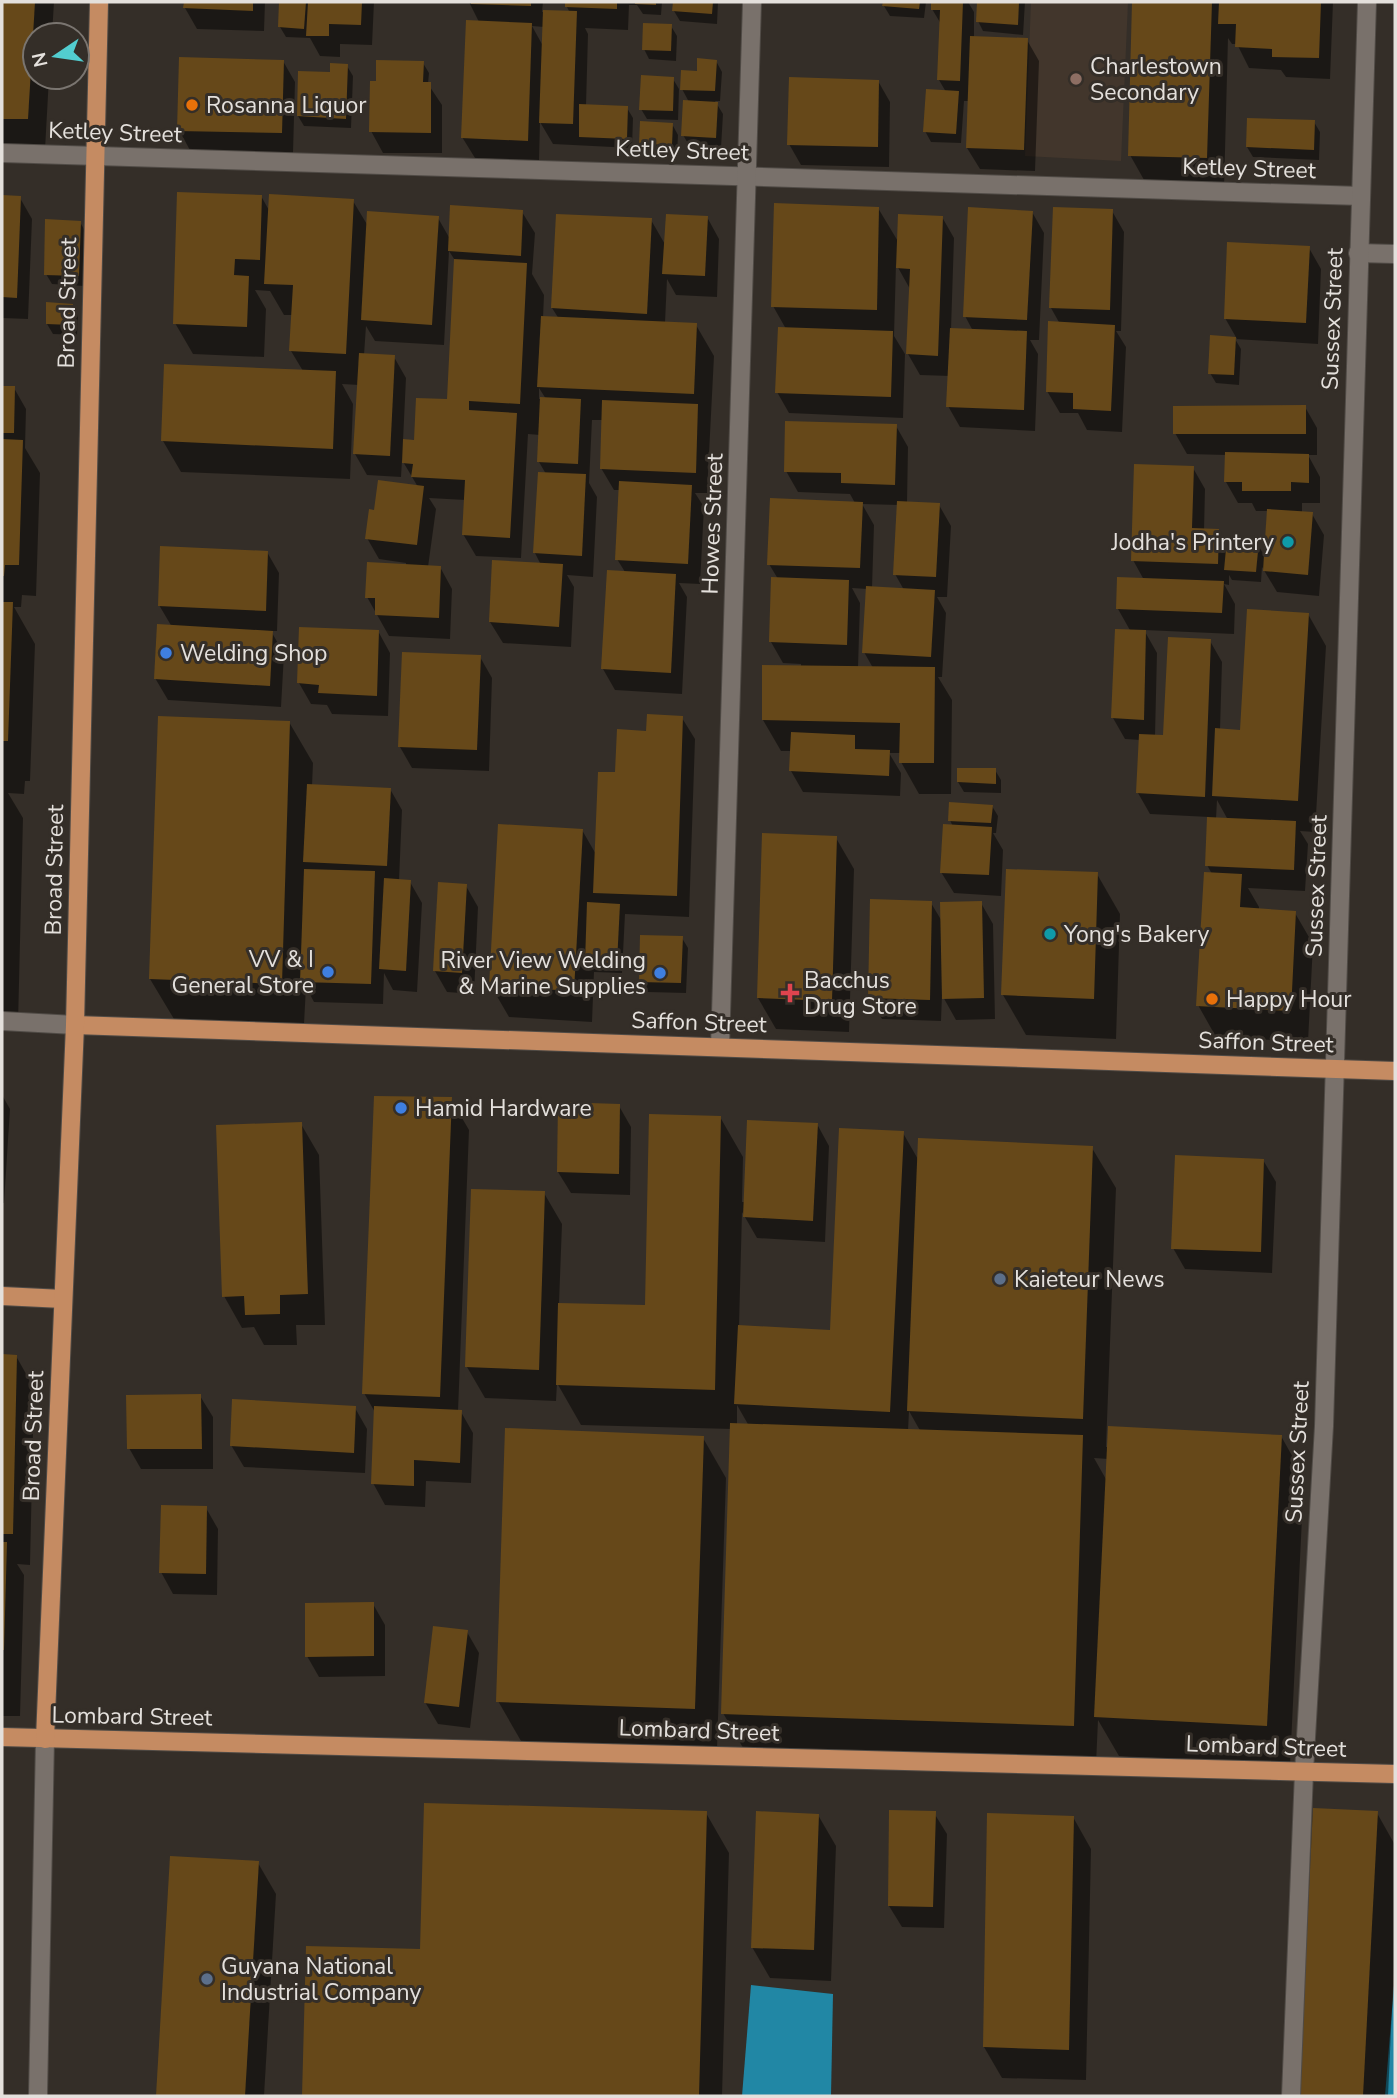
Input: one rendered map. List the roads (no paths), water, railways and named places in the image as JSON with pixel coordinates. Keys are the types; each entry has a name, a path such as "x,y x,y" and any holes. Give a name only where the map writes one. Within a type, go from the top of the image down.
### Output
{"main road":[{"name":"Broad Street","path":"45,1739 75,1025 99,2"},
{"name":"Saffon Street","path":"75,1025 1395,1071"},
{"path":"2,1296 63,1299"},
{"name":"Lombard Street","path":"2,1737 1395,1774"}],"street":[{"name":"Howes Street","path":"720,1047 752,2"},
{"name":"Sussex Street","path":"1291,2096 1304,1772 1324,1426 1367,2"},
{"name":"Ketley Street","path":"2,153 1361,196"},
{"path":"1359,253 1395,254"},
{"name":"Saffon Street","path":"2,1021 75,1025"},
{"path":"38,2096 45,1739"}],"water":[{"path":"1395,1973 1395,2096 1385,2096"},
{"path":"751,1985 833,1994 831,2096 742,2096"}],"place":[{"name":"Charlestown Secondary","path":"1076,79"},
{"name":"Rosanna Liquor","path":"192,105"},
{"name":"Jodha's Printery","path":"1288,542"},
{"name":"Welding Shop","path":"166,653"},
{"name":"Yong's Bakery","path":"1050,934"},
{"name":"VV & I General Store","path":"328,972"},
{"name":"River View Welding & Marine Supplies","path":"660,973"},
{"name":"Bacchus Drug Store","path":"790,993"},
{"name":"Happy Hour","path":"1212,999"},
{"name":"Hamid Hardware","path":"401,1108"},
{"name":"Kaieteur News","path":"1000,1279"},
{"name":"Guyana National Industrial Company","path":"207,1979"}]}
